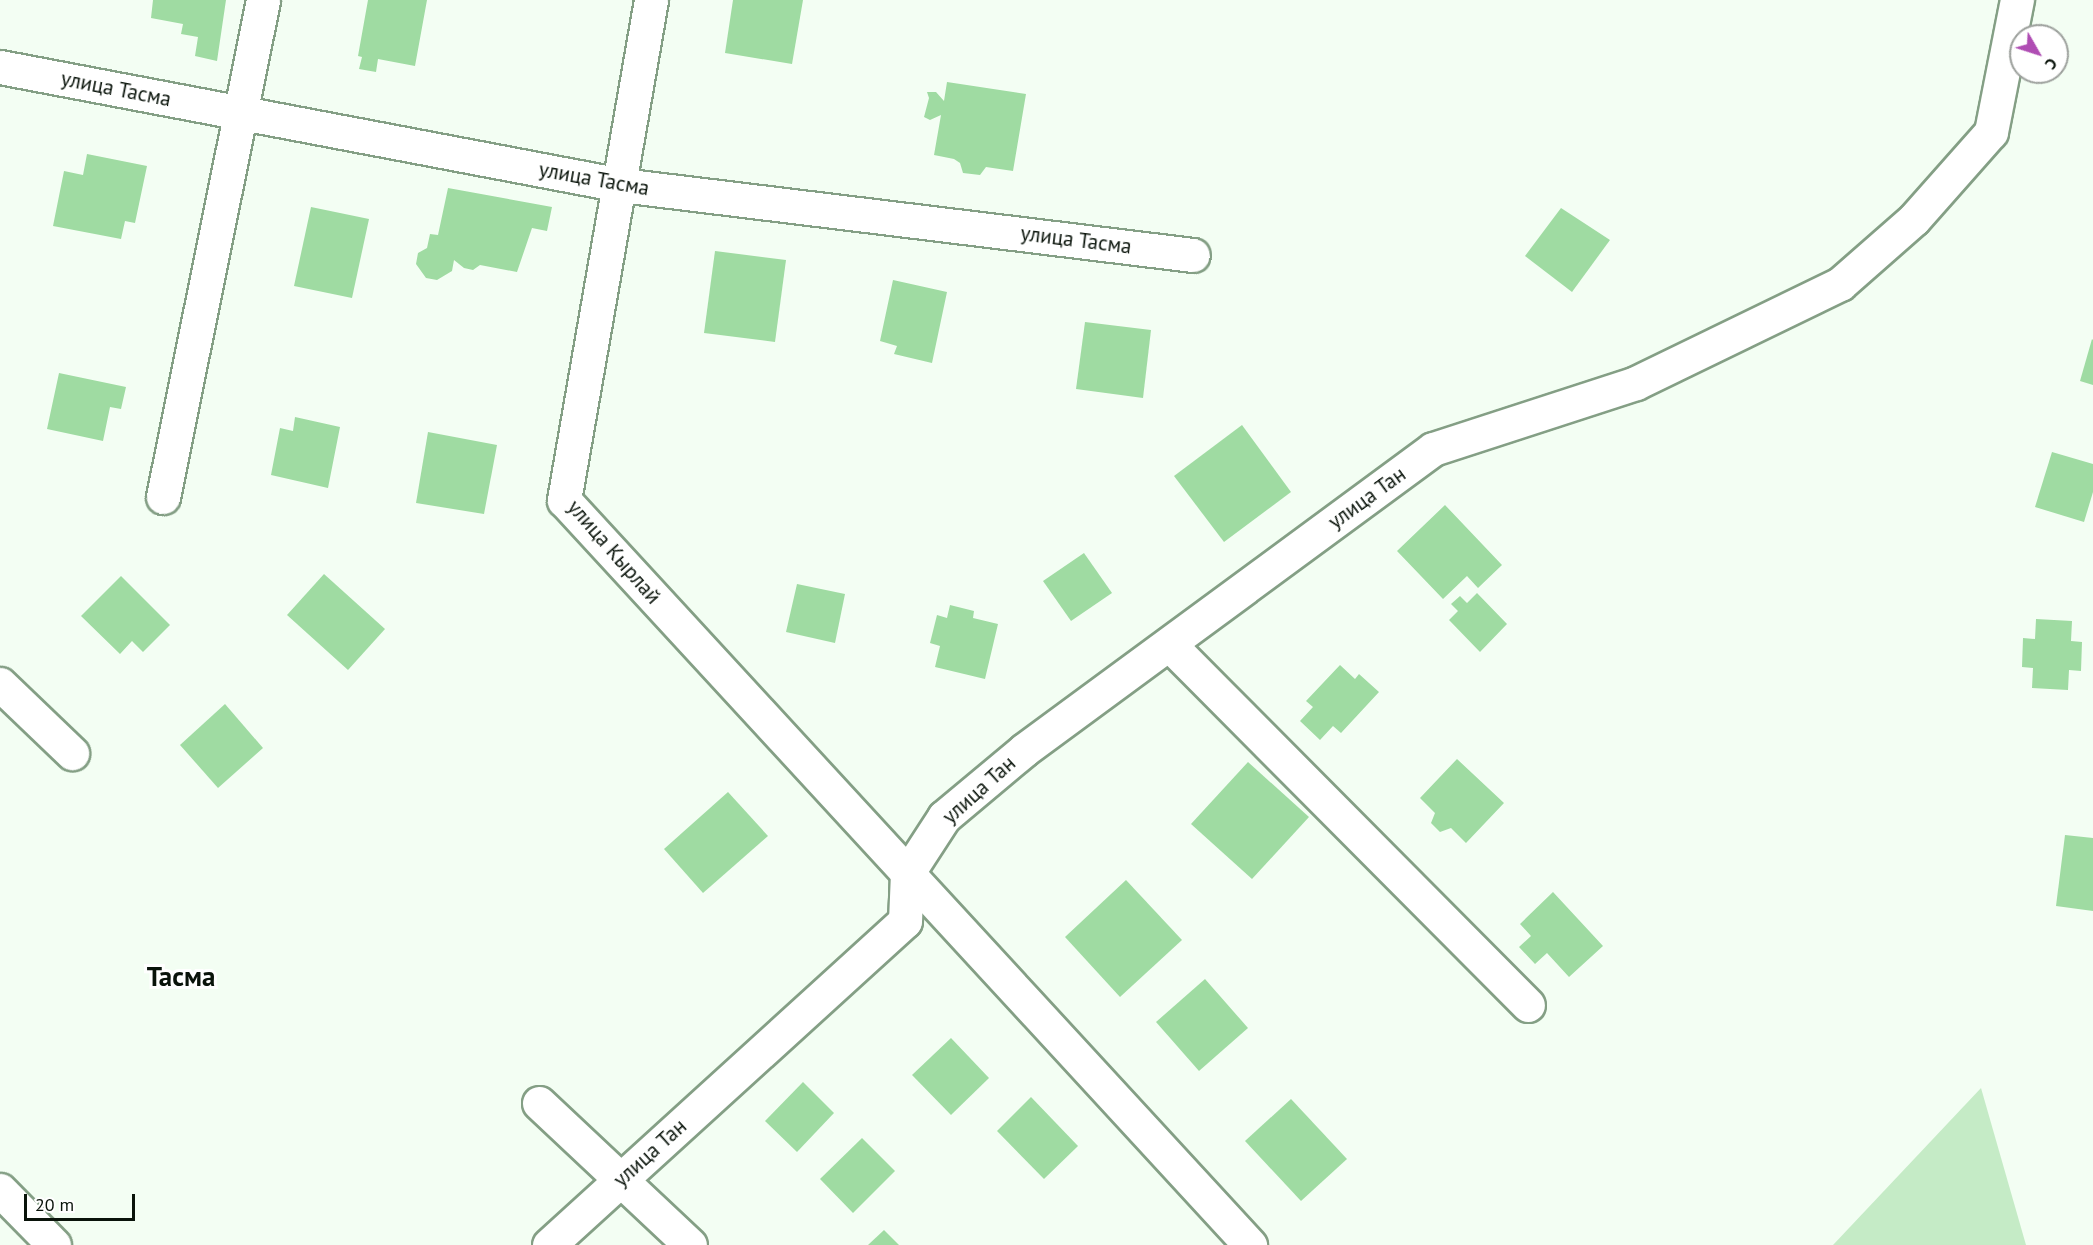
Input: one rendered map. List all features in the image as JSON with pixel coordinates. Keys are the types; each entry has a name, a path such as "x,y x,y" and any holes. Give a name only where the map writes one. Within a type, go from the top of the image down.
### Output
{"street":[{"path":"163,497 263,0"},
{"name":"улица Кырлай","path":"651,0 621,185 564,500 907,874"},
{"name":"улица Тан","path":"549,1245 905,921 907,874 944,816 1024,750 1433,449 1636,383 1840,284 1914,219 1990,132 2017,0"},
{"name":"улица Тасма","path":"0,67 621,185 1193,255"},
{"path":"1168,644 1528,1005"},
{"path":"0,684 72,753"},
{"path":"907,874 1250,1245"},
{"path":"539,1103 690,1245"},
{"path":"0,1190 54,1245"}],"green space":[{"path":"1981,1088 2026,1245 1833,1245"}],"building":[{"path":"153,0 226,0 217,61 195,56 198,37 181,34 183,24 151,18"},
{"path":"368,0 427,0 415,66 378,59 376,72 359,69 362,57 358,56"},
{"path":"733,0 803,0 792,64 725,53"},
{"path":"947,82 1026,94 1013,171 986,167 980,175 963,173 960,163 954,159 934,155 941,115 930,120 924,117 929,98 927,92 936,92 944,101"},
{"path":"87,154 147,166 135,223 125,221 121,239 53,226 64,171 83,175"},
{"path":"448,188 552,207 547,231 532,228 517,272 480,265 473,270 464,268 454,260 452,271 437,280 426,278 416,264 418,253 427,248 430,234 438,235"},
{"path":"311,207 369,219 352,298 294,286"},
{"path":"1561,208 1610,240 1572,292 1525,256"},
{"path":"715,251 786,260 775,342 704,333"},
{"path":"893,280 947,292 932,363 894,354 897,346 880,341"},
{"path":"1085,322 1151,330 1143,398 1076,389"},
{"path":"2093,340 2093,385 2080,381"},
{"path":"59,373 126,387 121,409 110,407 103,441 47,429"},
{"path":"295,417 340,427 328,488 271,475 280,428 293,431"},
{"path":"1242,425 1291,492 1224,542 1174,476"},
{"path":"428,432 497,445 484,514 416,503"},
{"path":"2052,452 2093,464 2093,492 2084,522 2035,507"},
{"path":"1445,505 1502,565 1478,588 1467,576 1443,599 1397,551"},
{"path":"1084,553 1112,593 1071,621 1043,581"},
{"path":"324,574 385,629 348,670 287,615"},
{"path":"121,576 170,625 143,652 132,641 120,654 81,616"},
{"path":"797,584 845,594 835,643 786,632"},
{"path":"1477,593 1507,624 1480,652 1449,620 1458,611 1451,604 1460,596 1467,603"},
{"path":"950,605 974,611 973,618 998,624 985,679 935,667 940,646 930,643 937,615 947,618"},
{"path":"2036,619 2072,621 2071,641 2082,642 2081,671 2069,670 2068,690 2032,688 2033,668 2022,667 2023,638 2035,639"},
{"path":"1340,665 1355,679 1359,674 1379,692 1341,733 1333,726 1320,740 1300,721 1313,707 1306,701"},
{"path":"225,704 263,748 218,788 180,745"},
{"path":"1457,759 1504,803 1466,843 1451,828 1440,832 1431,823 1435,813 1420,798"},
{"path":"1248,762 1309,817 1252,879 1191,824"},
{"path":"728,792 768,836 703,893 664,849"},
{"path":"2065,835 2093,838 2093,911 2056,906"},
{"path":"1126,880 1182,940 1120,997 1065,937"},
{"path":"1553,892 1603,946 1569,977 1547,953 1535,964 1519,947 1531,936 1520,924"},
{"path":"1205,979 1248,1028 1199,1071 1156,1022"},
{"path":"951,1038 989,1078 951,1115 912,1075"},
{"path":"803,1082 834,1113 797,1152 765,1121"},
{"path":"1031,1097 1078,1146 1044,1179 997,1131"},
{"path":"1291,1099 1347,1159 1301,1201 1245,1141"},
{"path":"862,1138 895,1171 853,1213 820,1179"},
{"path":"884,1230 899,1245 868,1245"}],"district":[{"name":"Тасма","path":"181,977"}]}
